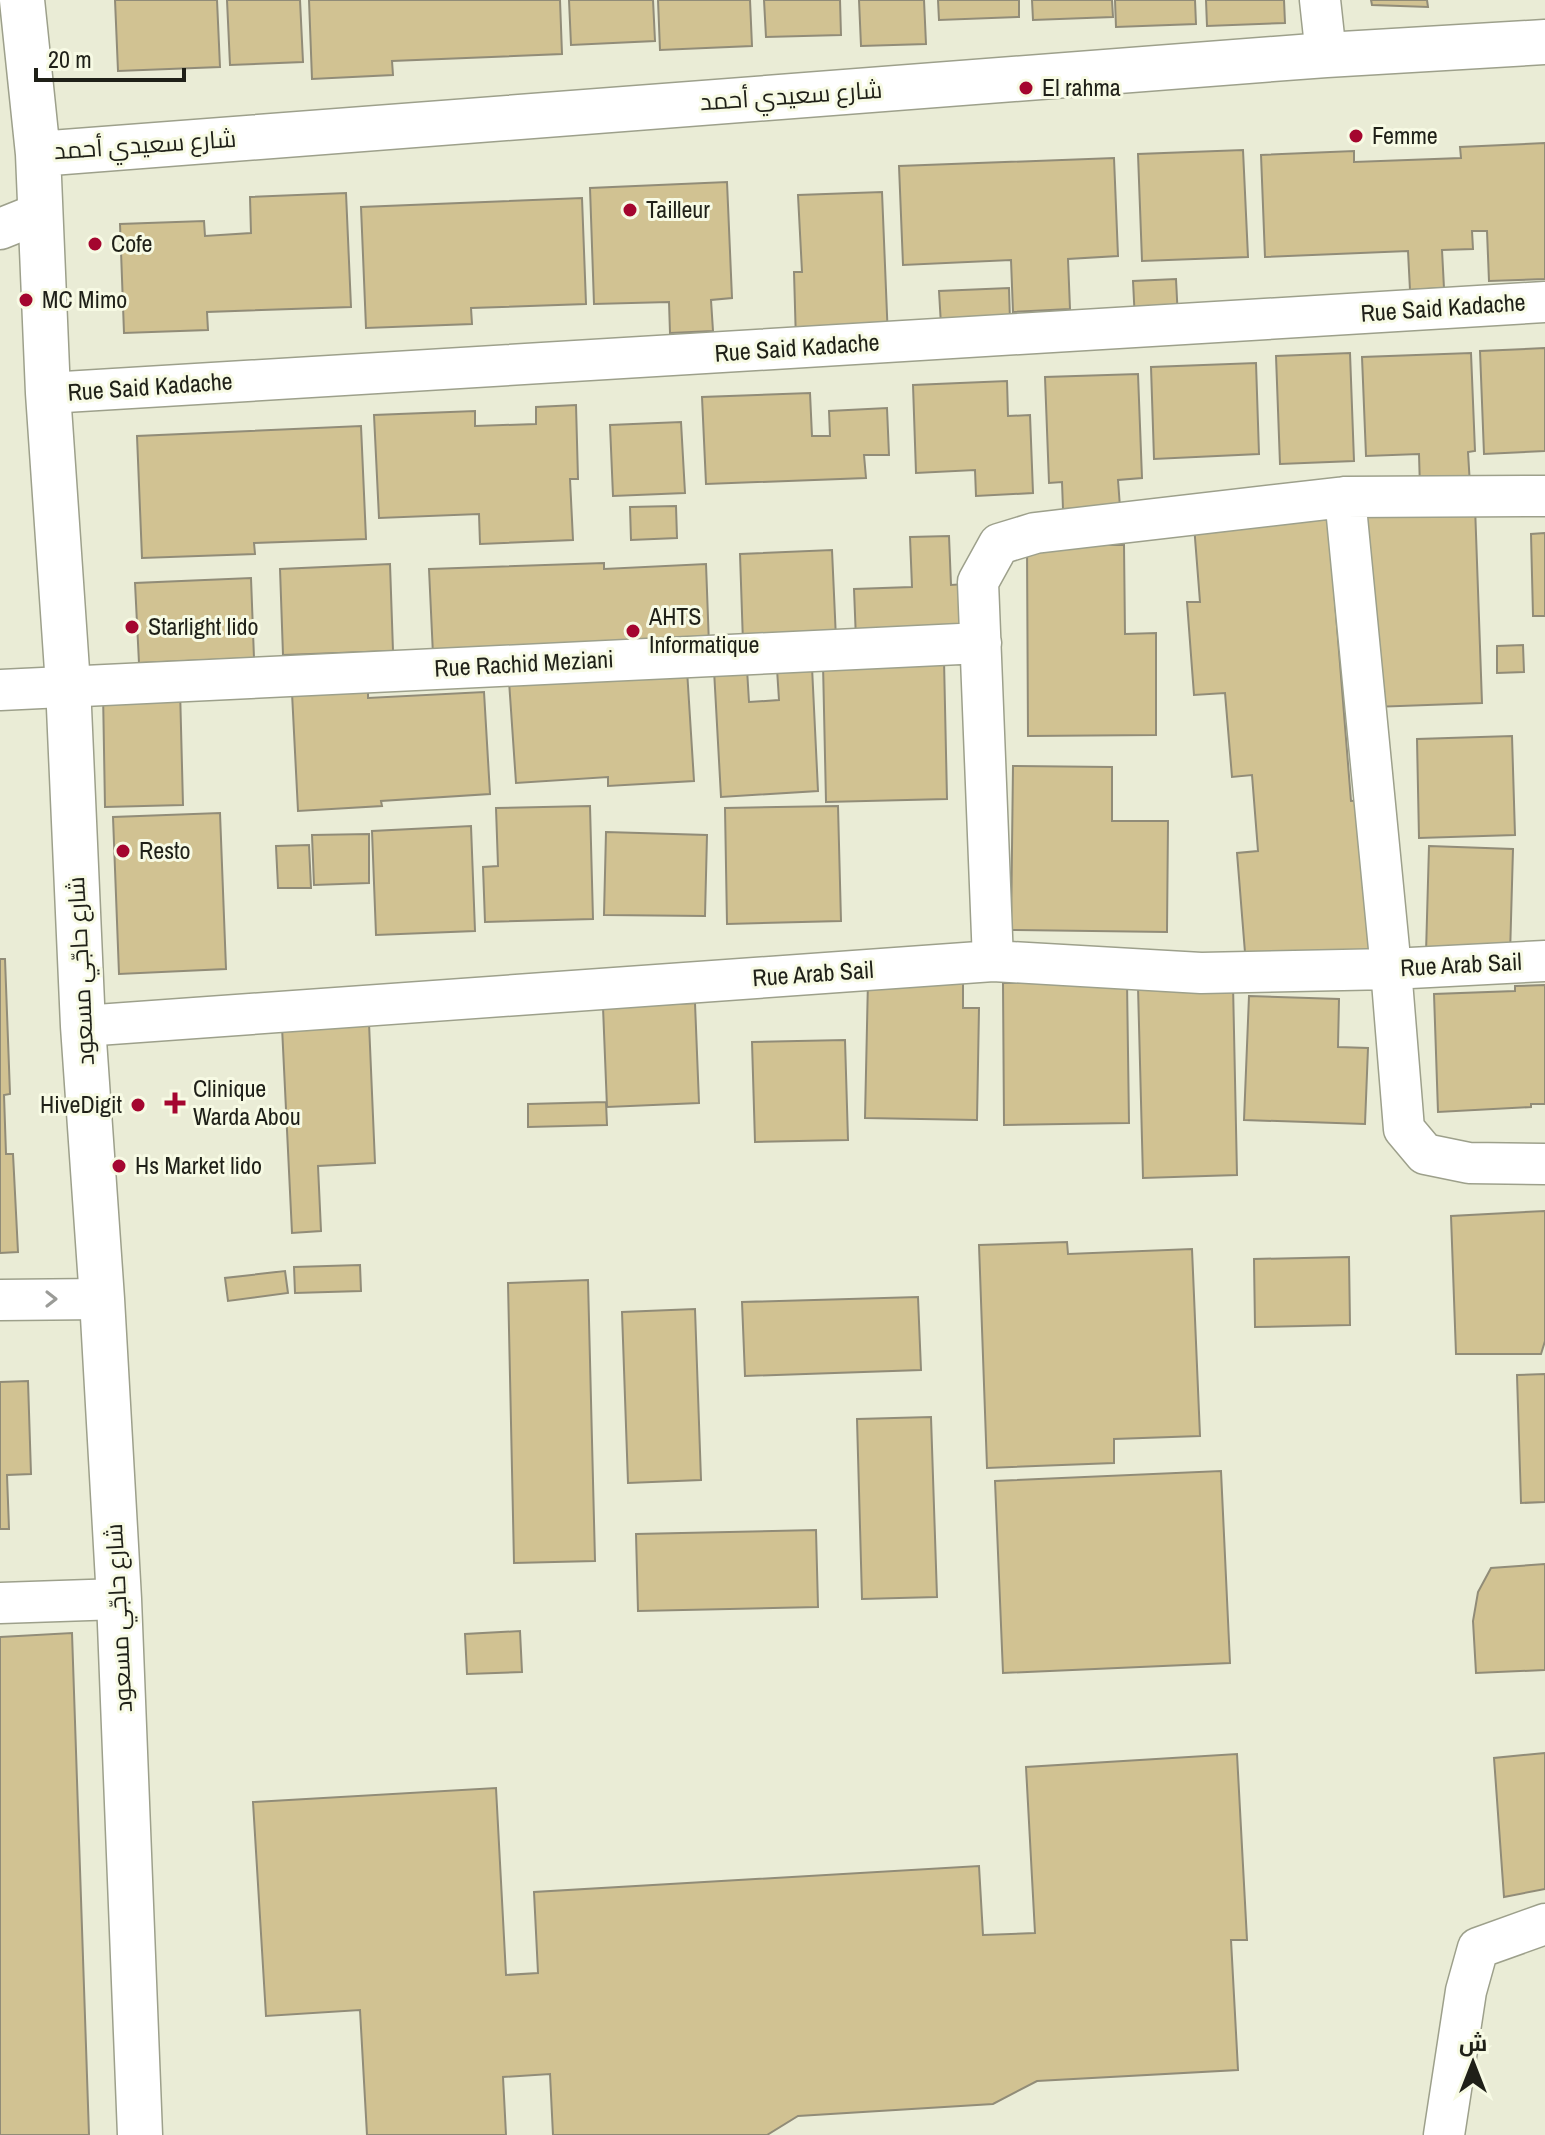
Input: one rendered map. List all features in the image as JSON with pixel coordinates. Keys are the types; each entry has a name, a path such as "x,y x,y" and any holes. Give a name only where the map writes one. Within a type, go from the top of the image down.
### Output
{"main road":[{"name":"شارع حاجّي مسعود","path":"22,0 38,154 48,393 68,685 83,1026 119,1599 140,2135"},
{"name":"شارع سعيدي أحمد","path":"38,154 1326,55 1545,42"}],"street":[{"path":"1320,0 1326,55"},
{"path":"0,229 40,213"},
{"name":"Rue Said Kadache","path":"48,393 1545,302"},
{"path":"993,961 978,582 999,544 1035,533 1345,497 1545,496"},
{"path":"1345,497 1404,1129 1425,1154 1469,1163 1545,1164"},
{"name":"Rue Rachid Meziani","path":"0,690 981,643"},
{"name":"Rue Arab Sail","path":"83,1026 993,961 1201,973 1391,969 1545,961"},
{"path":"0,1300 102,1299"},
{"path":"0,1603 119,1599"},
{"path":"1444,2135 1466,1991 1478,1948 1545,1924"}],"building":[{"path":"115,0 217,0 220,67 118,71"},
{"path":"227,0 300,0 303,62 230,65"},
{"path":"309,0 560,0 562,54 392,61 393,75 312,79"},
{"path":"569,0 653,0 655,41 571,45"},
{"path":"658,0 750,0 752,46 660,50"},
{"path":"764,0 840,0 841,35 766,37"},
{"path":"859,0 924,0 926,44 861,46"},
{"path":"938,0 1019,0 1019,17 939,20"},
{"path":"1032,0 1112,0 1113,17 1033,20"},
{"path":"1115,0 1195,0 1196,24 1116,27"},
{"path":"1206,0 1284,0 1285,23 1207,26"},
{"path":"1371,0 1427,0 1428,7 1372,5"},
{"path":"1545,143 1545,279 1489,281 1487,231 1472,231 1473,249 1442,250 1444,288 1410,290 1408,251 1265,257 1261,155 1354,151 1354,162 1461,158 1460,147"},
{"path":"1243,150 1248,257 1142,261 1138,154"},
{"path":"1114,158 1118,256 1068,259 1070,309 1013,312 1011,260 903,265 899,166"},
{"path":"727,182 732,298 711,300 713,331 670,333 669,302 594,304 590,188"},
{"path":"882,192 888,339 796,342 794,272 802,272 798,195"},
{"path":"346,193 351,307 207,312 208,330 124,333 120,224 204,221 205,236 251,233 250,197"},
{"path":"582,198 586,304 471,308 472,324 366,328 361,207"},
{"path":"1176,279 1178,319 1135,321 1133,281"},
{"path":"1009,288 1010,321 941,325 939,291"},
{"path":"1545,348 1545,451 1484,454 1480,351"},
{"path":"1350,353 1354,461 1280,464 1276,356"},
{"path":"1471,353 1475,451 1468,452 1470,485 1420,488 1419,454 1366,456 1362,357"},
{"path":"1256,363 1259,454 1154,459 1151,367"},
{"path":"1138,374 1142,478 1118,480 1120,507 1063,509 1062,482 1049,483 1045,377"},
{"path":"1007,381 1008,416 1030,415 1033,493 976,496 975,470 916,473 913,385"},
{"path":"810,393 812,436 830,436 829,411 887,408 889,455 864,455 866,478 706,484 702,397"},
{"path":"576,405 578,479 570,479 573,540 480,544 479,514 379,518 374,415 475,411 475,426 536,424 536,407"},
{"path":"681,422 685,493 613,496 610,425"},
{"path":"361,426 366,539 254,543 255,554 142,558 137,436"},
{"path":"676,506 677,538 631,540 630,507"},
{"path":"1475,506 1482,703 1373,707 1366,510"},
{"path":"1328,514 1351,801 1364,800 1376,955 1246,965 1237,853 1258,851 1252,775 1232,777 1225,693 1194,695 1187,602 1200,602 1194,525"},
{"path":"1545,533 1545,616 1533,616 1531,534"},
{"path":"949,536 951,585 965,584 967,636 856,640 854,589 912,587 910,537"},
{"path":"1027,545 1124,545 1125,634 1156,633 1156,735 1028,736"},
{"path":"832,550 836,639 743,643 740,554"},
{"path":"604,563 604,569 706,564 709,645 433,655 429,569"},
{"path":"390,564 393,651 283,655 280,569"},
{"path":"251,578 254,658 139,663 135,583"},
{"path":"1523,645 1524,672 1497,673 1497,646"},
{"path":"944,660 947,799 826,802 823,664"},
{"path":"812,667 818,791 721,797 714,670 747,669 749,702 779,700 777,669"},
{"path":"687,670 694,781 608,786 608,777 516,783 509,681"},
{"path":"180,689 183,805 105,807 103,692"},
{"path":"368,689 368,698 484,692 490,794 381,801 382,806 298,811 292,693"},
{"path":"1512,736 1515,835 1419,838 1417,739"},
{"path":"1013,766 1112,767 1112,821 1168,821 1167,932 1011,930"},
{"path":"590,806 593,919 485,922 483,867 498,866 496,808"},
{"path":"838,806 841,921 727,924 725,808"},
{"path":"220,813 226,969 119,974 113,817"},
{"path":"471,826 475,931 376,935 372,831"},
{"path":"606,832 707,835 705,916 604,915"},
{"path":"369,834 369,883 314,885 312,835"},
{"path":"309,845 311,888 278,888 276,846"},
{"path":"1429,846 1513,849 1510,955 1426,953"},
{"path":"0,959 5,959 10,1094 4,1095 6,1154 13,1154 18,1252 0,1253"},
{"path":"868,980 963,983 963,1008 979,1008 977,1120 865,1118"},
{"path":"1127,981 1129,1123 1004,1125 1003,983"},
{"path":"1233,984 1237,1175 1143,1178 1138,987"},
{"path":"1545,985 1545,1104 1438,1112 1434,994 1515,991 1515,986"},
{"path":"1249,996 1339,999 1338,1047 1368,1048 1365,1124 1244,1120"},
{"path":"695,1003 699,1103 607,1107 603,1007"},
{"path":"369,1023 375,1163 318,1166 321,1231 292,1233 282,1027"},
{"path":"845,1040 848,1140 755,1142 752,1042"},
{"path":"606,1102 607,1125 528,1127 528,1104"},
{"path":"1545,1211 1545,1341 1541,1354 1456,1354 1451,1216"},
{"path":"1067,1242 1068,1254 1192,1249 1200,1436 1114,1439 1114,1463 987,1468 979,1245"},
{"path":"1349,1257 1350,1325 1255,1327 1254,1259"},
{"path":"360,1265 361,1291 295,1293 294,1267"},
{"path":"285,1271 288,1293 228,1301 225,1278"},
{"path":"588,1280 595,1561 514,1563 508,1283"},
{"path":"918,1297 921,1370 745,1376 742,1302"},
{"path":"695,1309 701,1480 628,1483 622,1312"},
{"path":"1545,1374 1545,1502 1521,1503 1517,1375"},
{"path":"28,1381 31,1474 7,1475 9,1529 0,1529 0,1382"},
{"path":"931,1417 937,1597 862,1599 857,1419"},
{"path":"1221,1471 1230,1663 1003,1673 995,1481"},
{"path":"816,1530 818,1607 638,1611 636,1534"},
{"path":"1545,1564 1545,1670 1476,1673 1473,1621 1478,1592 1491,1568"},
{"path":"520,1631 522,1672 467,1674 465,1634"},
{"path":"72,1633 89,2135 0,2135 0,1637"},
{"path":"1545,1753 1545,1889 1504,1897 1494,1758"},
{"path":"1237,1754 1247,1940 1231,1940 1238,2070 1037,2081 993,2104 798,2116 767,2135 553,2135 550,2074 503,2077 506,2135 367,2135 360,2010 266,2016 253,1802 496,1788 506,1975 538,1973 534,1892 979,1866 983,1935 1035,1933 1026,1767"}],"place":[{"name":"El rahma","path":"1026,88"},
{"name":"Femme","path":"1356,136"},
{"name":"Tailleur","path":"630,210"},
{"name":"Cofe","path":"95,244"},
{"name":"MC Mimo","path":"26,300"},
{"name":"Starlight lido","path":"132,627"},
{"name":"AHTS Informatique","path":"633,631"},
{"name":"Resto","path":"123,851"},
{"name":"Clinique Warda Abou","path":"175,1103"},
{"name":"HiveDigit","path":"138,1105"},
{"name":"Hs Market lido","path":"119,1166"}]}
